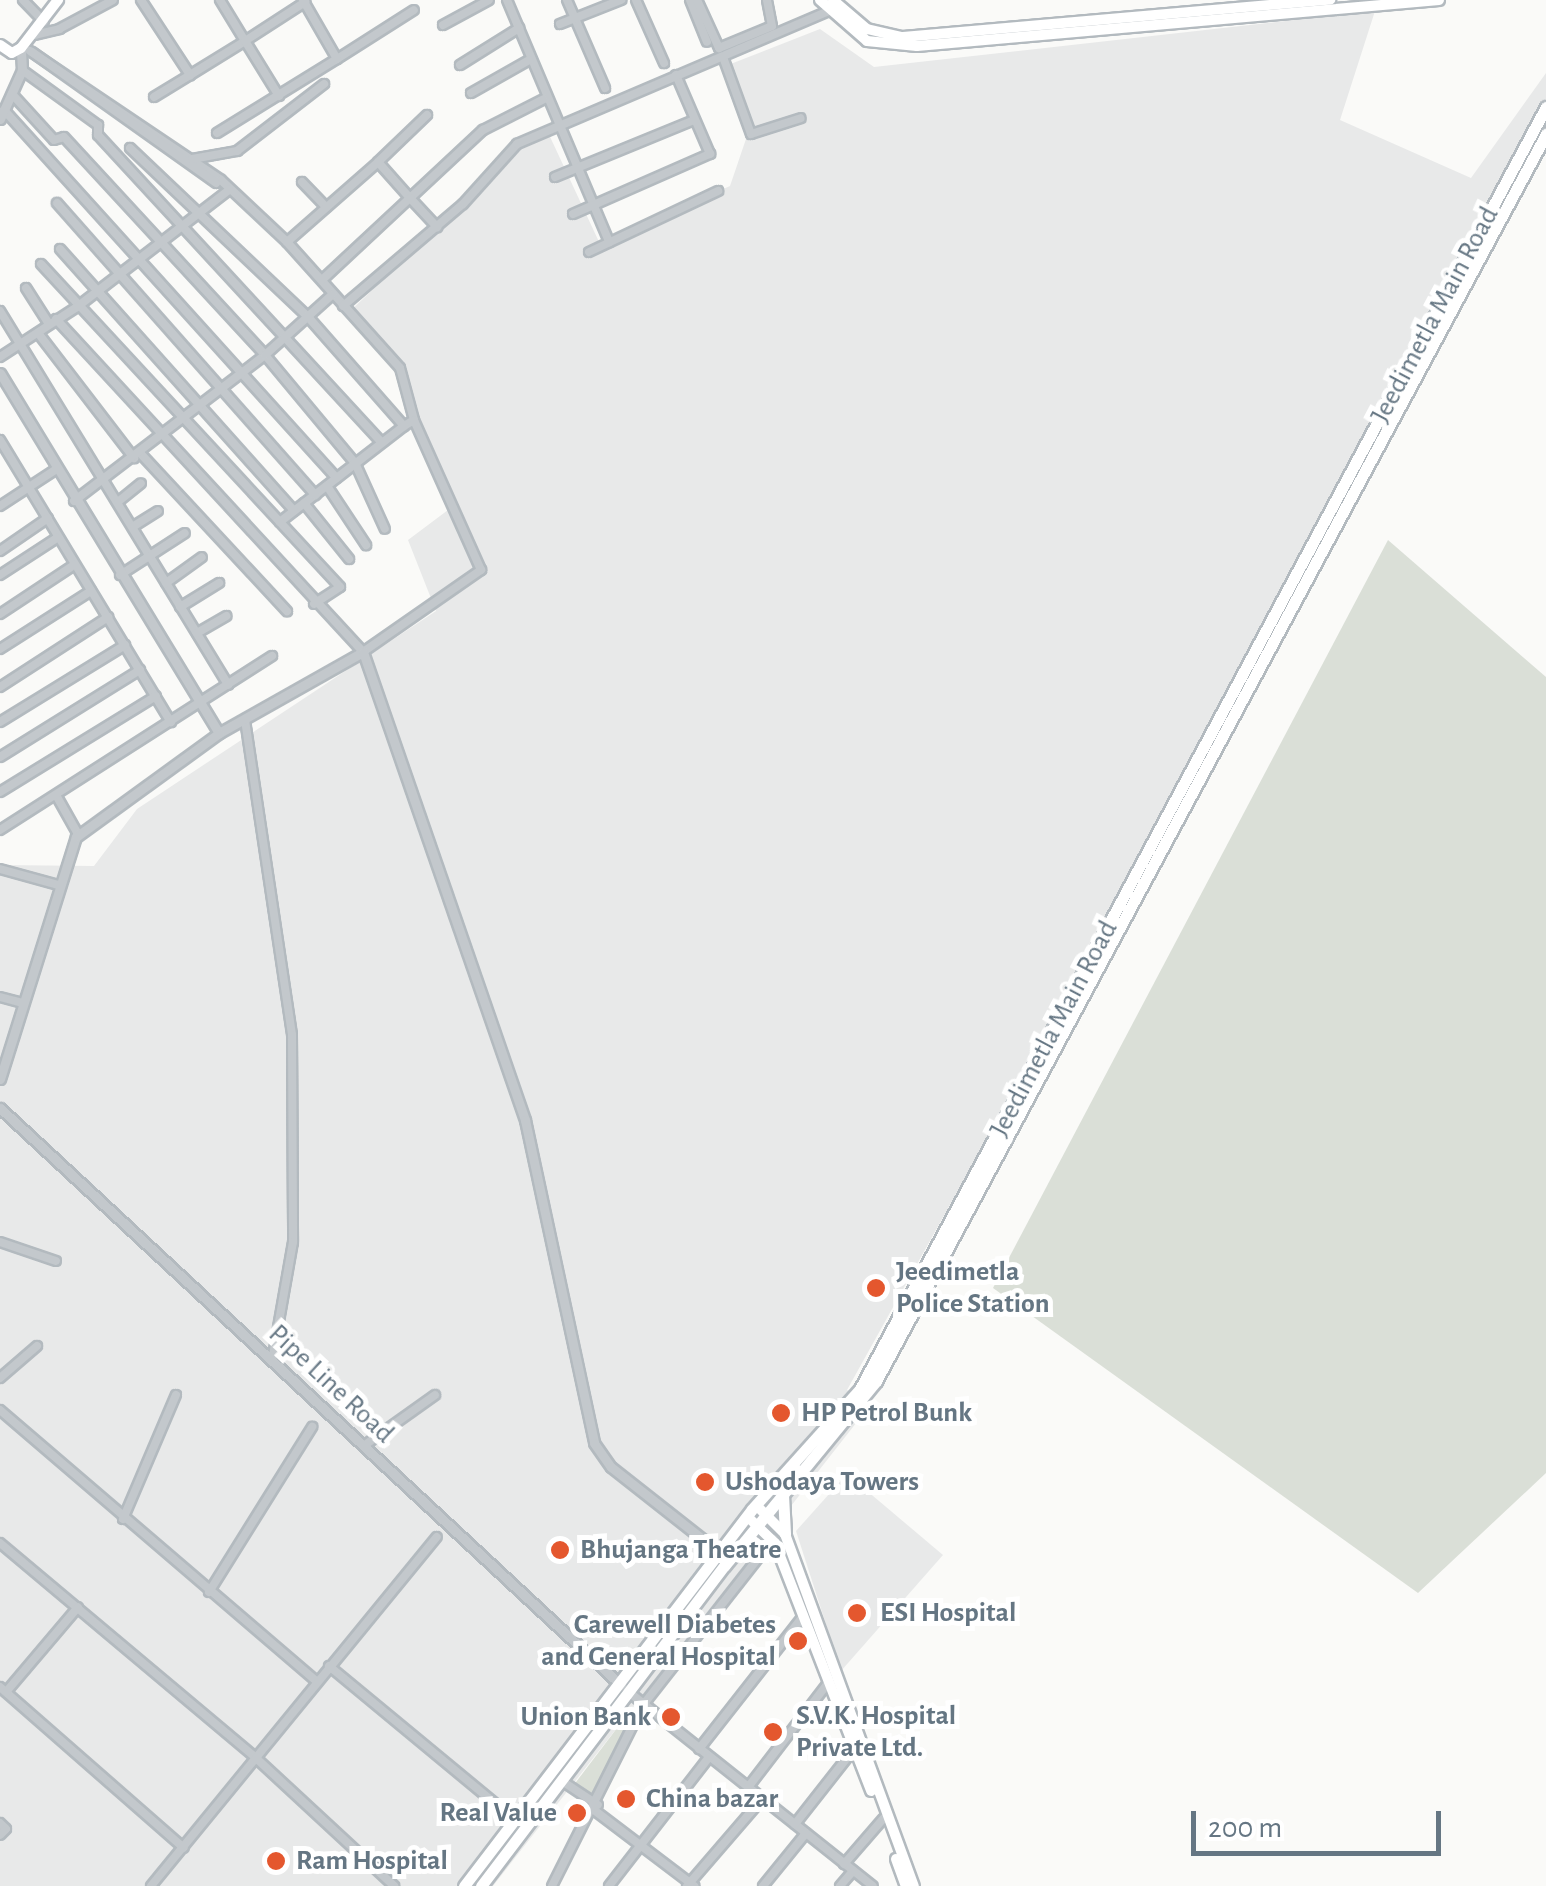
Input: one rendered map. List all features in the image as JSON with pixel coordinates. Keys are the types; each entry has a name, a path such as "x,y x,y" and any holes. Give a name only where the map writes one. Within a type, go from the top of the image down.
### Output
{"main road":[{"path":"0,46 12,53 25,48 58,0"},
{"path":"820,0 867,29 903,37 1330,0"},
{"path":"833,6 867,41 917,46 1439,0"},
{"name":"Jeedimetla Main Road","path":"464,1886 625,1689 763,1511 783,1495 867,1396 1546,107"},
{"name":"Jeedimetla Main Road","path":"484,1882 562,1781 719,1552 780,1474 802,1460 860,1389 925,1284 1546,134"},
{"path":"802,1460 763,1511 779,1536 914,1886"},
{"path":"783,1495 779,1536 828,1683 906,1886"},
{"path":"669,1620 684,1610 754,1522 779,1536"}],"street":[{"path":"23,0 44,22"},
{"path":"34,35 59,30 113,0"},
{"path":"141,0 190,75"},
{"path":"220,0 279,96"},
{"path":"443,25 489,0"},
{"path":"507,0 554,125 610,242"},
{"path":"567,0 605,88"},
{"path":"560,24 620,0"},
{"path":"636,0 664,63"},
{"path":"693,0 720,48 776,22 768,0"},
{"path":"693,0 706,42"},
{"path":"154,98 305,1 337,59"},
{"path":"342,306 436,226 517,144 833,6"},
{"path":"217,133 414,10"},
{"path":"460,65 518,28"},
{"path":"25,48 22,70 2,115 138,258 336,478"},
{"path":"0,1080 58,885 78,834 218,733 362,652 480,570 414,420 400,368 287,242 227,188 192,159 25,48"},
{"path":"25,48 227,188"},
{"path":"723,56 751,134 801,118"},
{"path":"471,93 530,60"},
{"path":"22,70 98,125 98,136 380,441"},
{"path":"573,214 710,154 676,75"},
{"path":"192,159 237,151 324,84"},
{"path":"12,94 54,140 64,137 265,355 355,464 385,529"},
{"path":"322,280 483,130 544,99"},
{"path":"287,242 427,115"},
{"path":"555,177 694,120"},
{"path":"130,148 309,318 404,426"},
{"path":"378,162 436,226"},
{"path":"302,182 326,207"},
{"path":"0,357 183,230 227,188"},
{"path":"589,252 718,191"},
{"path":"56,203 315,495"},
{"path":"60,248 294,511"},
{"path":"40,264 340,586 314,604"},
{"path":"26,288 52,322 362,652 525,1120 594,1443 611,1467 719,1552"},
{"path":"74,501 265,355 333,294"},
{"path":"0,311 228,685"},
{"path":"38,333 137,455 287,611"},
{"path":"0,373 55,470 218,733"},
{"path":"280,522 380,441 414,420"},
{"path":"0,440 170,722"},
{"path":"0,468 12,459"},
{"path":"0,506 55,470"},
{"path":"119,502 141,483"},
{"path":"326,486 366,545"},
{"path":"304,504 349,559"},
{"path":"134,526 158,511"},
{"path":"0,551 48,518"},
{"path":"120,574 185,534"},
{"path":"0,575 57,538"},
{"path":"166,583 202,557"},
{"path":"0,614 74,565"},
{"path":"180,607 219,583"},
{"path":"0,649 91,592"},
{"path":"197,633 226,616"},
{"path":"0,687 108,617"},
{"path":"0,722 125,646"},
{"path":"0,830 272,656"},
{"path":"0,757 140,670"},
{"path":"0,792 156,696"},
{"path":"245,720 292,1035 293,1242 272,1361"},
{"path":"56,795 78,834"},
{"path":"0,869 58,885"},
{"path":"0,997 22,1002"},
{"name":"Pipe Line Road","path":"0,1108 625,1689"},
{"path":"0,1242 56,1261"},
{"path":"0,1378 37,1346"},
{"path":"124,1519 176,1395"},
{"path":"365,1445 435,1395"},
{"path":"0,1410 317,1682"},
{"path":"209,1592 312,1426"},
{"path":"552,1886 596,1807 643,1706 779,1536"},
{"path":"151,1886 436,1537"},
{"path":"0,1543 257,1759 394,1886"},
{"path":"78,1607 3,1690 184,1848"},
{"path":"700,1750 805,1614"},
{"path":"329,1666 515,1820"},
{"path":"749,1786 828,1683"},
{"path":"625,1689 873,1886"},
{"path":"795,1824 854,1749"},
{"path":"609,1886 709,1757"},
{"path":"562,1781 690,1885 762,1798"},
{"path":"844,1864 883,1819"},
{"path":"0,1824 6,1828 0,1835"},
{"path":"764,1886 806,1833"},
{"path":"840,1886 853,1871"},
{"path":"484,1882 500,1886"}],"shaded area":[{"path":"1375,11 1340,120 1471,178 1546,73 1546,133 847,1390 871,1404 493,1886 0,1886 0,865 94,866 137,809 436,611 408,540 448,510 405,380 346,315 545,126 600,244 730,186 747,136 728,65 820,29 874,67"},
{"path":"1388,540 1546,677 1546,1473 1418,1593 993,1288"},
{"name":"ESI Hospital","path":"847,1474 943,1555 841,1671 796,1531"},
{"path":"633,1707 597,1801 573,1786"}],"place":[{"name":"Jeedimetla Police Station","path":"876,1288"},
{"name":"HP Petrol Bunk","path":"781,1413"},
{"name":"Ushodaya Towers","path":"705,1482"},
{"name":"Bhujanga Theatre","path":"560,1550"},
{"name":"ESI Hospital","path":"857,1613"},
{"name":"Carewell Diabetes and General Hospital","path":"798,1641"},
{"name":"Union Bank","path":"671,1717"},
{"name":"S.V.K. Hospital Private Ltd.","path":"773,1732"},
{"name":"China bazar","path":"626,1799"},
{"name":"Real Value","path":"577,1813"},
{"name":"Ram Hospital","path":"276,1861"}]}
